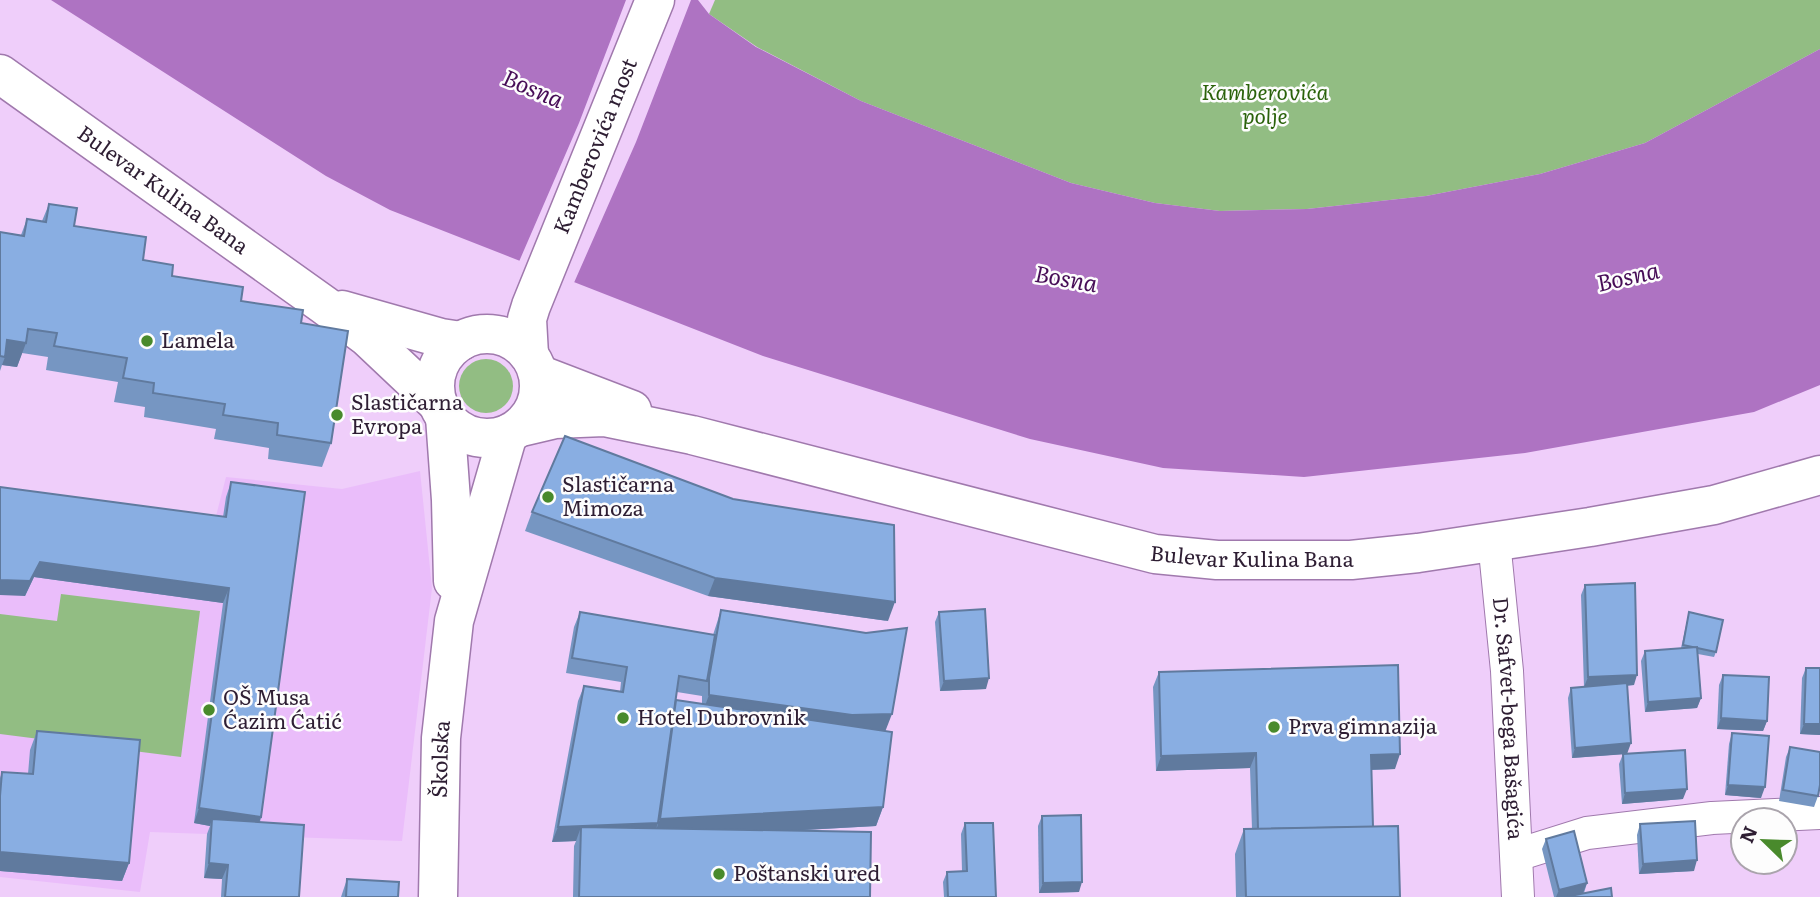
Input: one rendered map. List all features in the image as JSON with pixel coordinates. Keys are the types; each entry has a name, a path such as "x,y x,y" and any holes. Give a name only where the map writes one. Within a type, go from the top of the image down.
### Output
{"street":[{"name":"Kamberovića most","path":"533,299 655,0"},
{"name":"Bulevar Kulina Bana","path":"0,74 367,337 441,410"},
{"path":"533,299 527,319 537,403 514,431 495,438 466,434 454,427 441,410 435,392 438,368 451,348 509,325 533,299"},
{"name":"Bulevar Kulina Bana","path":"324,305 441,338 477,338"},
{"path":"477,338 516,342 534,365"},
{"name":"Bulevar Kulina Bana","path":"534,365 692,435"},
{"name":"Školska","path":"438,897 441,738 454,621 452,500 441,410"},
{"name":"Bulevar Kulina Bana","path":"514,431 555,419 604,416 692,435 1156,554 1217,560 1351,560 1494,541 1714,505 1820,475"},
{"name":"Školska","path":"454,621 514,431"},
{"name":"Dr. Safvet-bega Bašagića","path":"1494,541 1507,671 1518,897"},
{"path":"1517,855 1587,833 1712,818 1820,813"}],"shaded area":[{"name":"OŠ Musa Ćazim Ćatić","path":"420,471 432,588 402,841 150,832 140,892 0,877 0,493 215,520 226,477 342,489"}],"green space":[{"name":"Kamberovića polje","path":"715,0 1820,0 1820,49 1645,143 1540,174 1426,196 1307,209 1220,211 1155,203 1071,183 861,101 757,47 709,14"},
{"path":"486,359 505,367 513,386 505,405 486,413 467,405 459,386 467,367"},
{"path":"61,594 200,611 181,757 0,734 0,614 57,621"}],"water":[{"name":"Bosna","path":"51,0 698,0 709,14 756,47 861,101 1071,183 1155,203 1220,211 1307,209 1426,196 1540,174 1645,143 1820,49 1820,385 1754,412 1525,453 1304,477 1163,468 1030,439 763,356 390,210 326,176"}],"pier":[{"path":"626,0 691,0 636,142 573,285 518,264 579,123"}],"building":[{"name":"Lamela","path":"49,204 77,208 74,226 146,237 143,260 173,265 172,276 243,287 241,301 303,310 301,323 348,331 331,443 277,435 278,423 223,415 225,404 153,393 154,383 123,378 127,358 54,346 57,333 28,329 26,343 7,340 5,357 0,356 0,232 24,236 27,219 46,222"},
{"path":"565,436 733,499 894,525 895,602 715,578 532,512"},
{"path":"231,482 305,492 261,817 199,808 229,588 40,562 30,581 0,580 0,487 226,517"},
{"path":"1635,583 1637,675 1588,677 1585,585"},
{"path":"985,609 989,678 944,681 939,612"},
{"path":"721,610 866,633 907,628 892,714 852,715 709,695 709,678"},
{"path":"580,612 715,635 707,681 679,676 658,823 558,827 584,686 623,692 627,667 572,658"},
{"path":"1689,612 1723,620 1716,652 1683,645"},
{"path":"1697,647 1701,698 1648,702 1645,651"},
{"name":"Prva gimnazija","path":"1398,665 1400,754 1371,755 1373,827 1258,829 1256,753 1161,756 1159,672"},
{"path":"1806,668 1820,668 1820,724 1804,724"},
{"path":"1723,675 1769,677 1767,721 1721,718"},
{"path":"1627,683 1631,743 1575,748 1571,688"},
{"path":"676,700 892,732 883,807 660,819"},
{"path":"37,731 140,740 129,863 0,852 2,772 33,774"},
{"path":"1732,733 1769,736 1765,787 1728,785"},
{"path":"1790,747 1820,752 1818,796 1783,790"},
{"path":"1685,750 1687,789 1625,793 1623,754"},
{"path":"1081,815 1082,882 1043,883 1042,816"},
{"path":"212,819 304,825 299,897 225,897 228,865 209,863"},
{"path":"1695,821 1697,860 1643,864 1640,824"},
{"path":"965,823 993,823 996,897 948,897 947,872 967,871"},
{"path":"1398,826 1400,897 1246,897 1244,829"},
{"name":"Poštanski ured","path":"581,827 871,832 870,897 579,897"},
{"path":"1574,831 1587,883 1559,890 1546,839"},
{"path":"347,879 399,882 398,897 346,897"},
{"path":"1611,888 1612,897 1565,897"}],"place":[{"name":"Lamela","path":"147,341"},
{"name":"Slastičarna Evropa","path":"337,415"},
{"name":"Slastičarna Mimoza","path":"548,497"},
{"name":"OŠ Musa Ćazim Ćatić","path":"209,710"},
{"name":"Hotel Dubrovnik","path":"623,718"},
{"name":"Prva gimnazija","path":"1274,727"},
{"name":"Poštanski ured","path":"719,874"}]}
